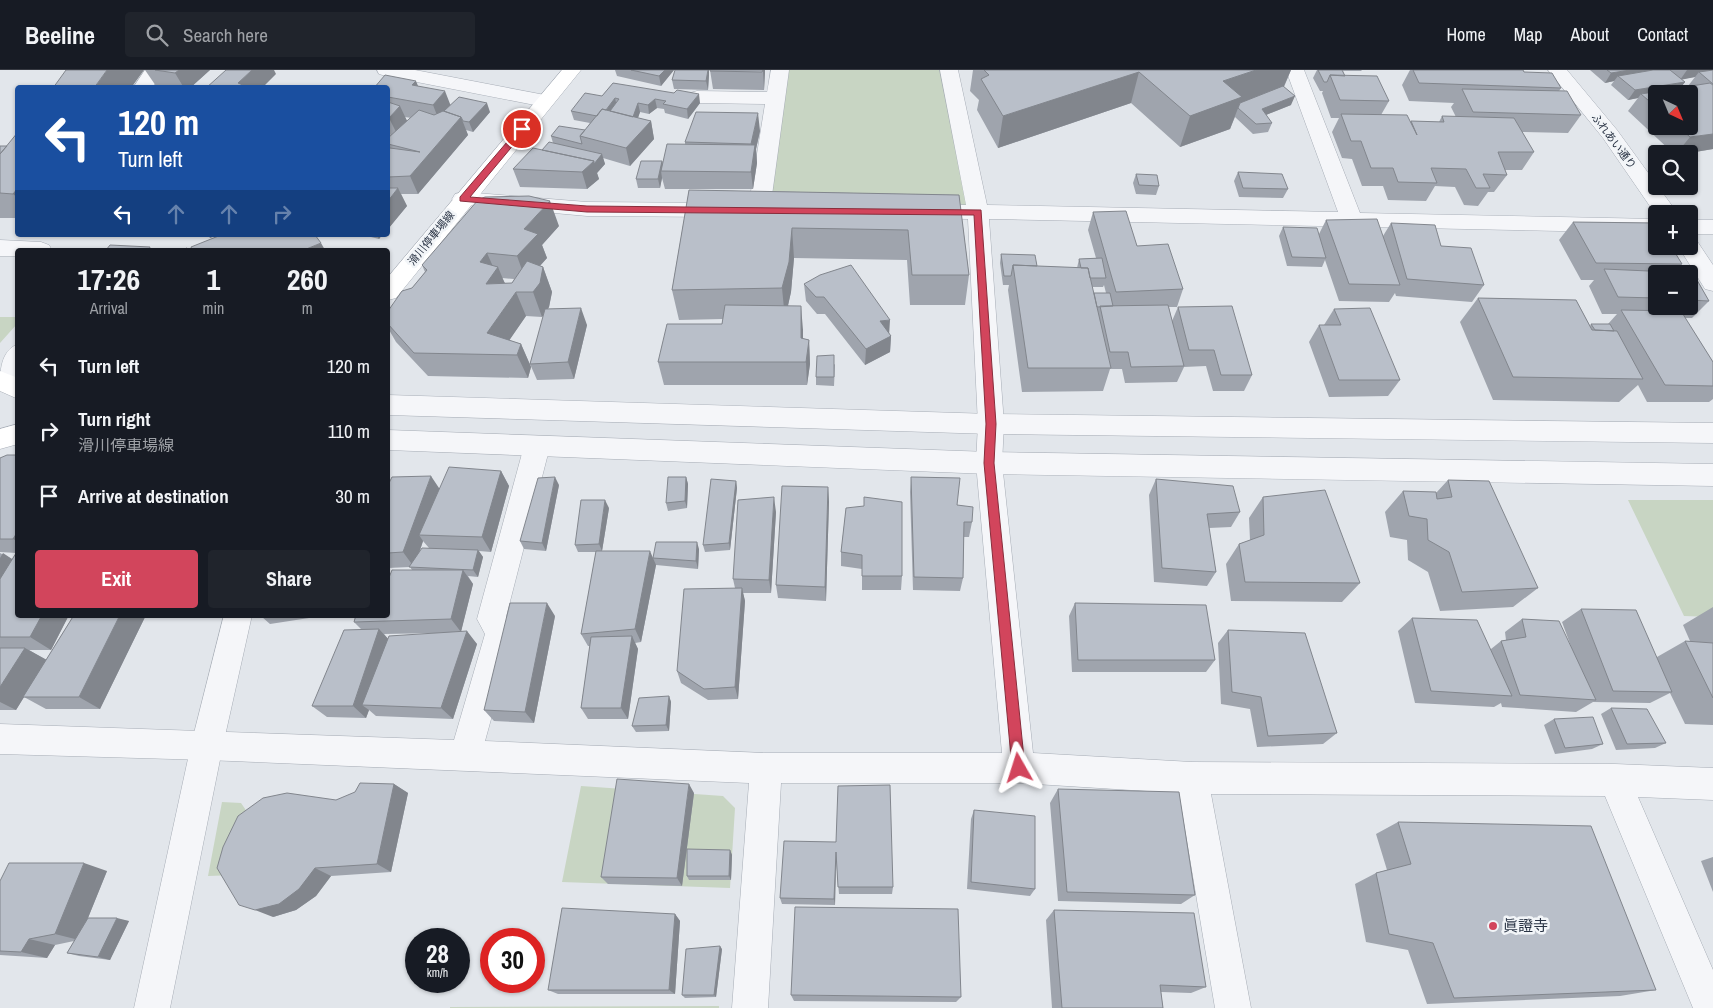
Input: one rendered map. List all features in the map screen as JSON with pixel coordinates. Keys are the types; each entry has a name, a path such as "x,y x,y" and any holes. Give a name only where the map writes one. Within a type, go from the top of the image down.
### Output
{"main road":[{"name":"滑川停車場線","path":"390,290 463,199 572,70"},
{"path":"0,439 15,435"}],"street":[{"path":"144,85 155,70"},
{"path":"386,70 545,102"},
{"path":"463,199 587,209 767,210 780,70"},
{"path":"949,70 978,212 991,424 989,463 1019,768"},
{"path":"1295,70 1352,220"},
{"name":"ふれあい通り","path":"1557,70 1610,134 1661,205"},
{"path":"697,97 776,98"},
{"path":"901,211 1648,226"},
{"path":"1698,227 1713,227"},
{"path":"28,248 36,237"},
{"path":"0,248 15,249"},
{"path":"1695,255 1713,283"},
{"path":"5,382 15,360"},
{"path":"390,405 991,424 1713,433"},
{"path":"390,440 989,463 1713,475"},
{"path":"465,756 500,632 491,620 537,446"},
{"path":"152,1008 237,618"},
{"path":"0,739 208,745 766,768 1019,768 1192,778 1615,780 1713,784"},
{"path":"750,1008 766,768"},
{"path":"1192,778 1233,1008"},
{"path":"1615,780 1711,1008"}],"green space":[{"path":"781,70 949,70 978,212 766,210"},
{"path":"0,317 15,317 15,326 0,343"},
{"path":"1628,500 1713,500 1713,617 1684,616"},
{"path":"581,786 723,796 735,808 730,888 562,882"},
{"path":"222,802 241,803 256,825 236,875 208,876"},
{"path":"719,1006 719,1008 450,1008 450,1007"}],"building":[{"path":"66,70 107,70 96,85 55,85"},
{"path":"155,70 179,70 175,73"},
{"path":"226,70 252,70 238,83 243,85 209,85"},
{"path":"631,70 665,70 659,76"},
{"path":"675,70 708,70 706,81 672,80"},
{"path":"710,70 763,70 762,72"},
{"path":"984,70 1256,70 1223,81 1242,97 1190,116 1139,72 1003,116 981,79 989,75"},
{"path":"1318,70 1342,70 1345,76 1330,75 1327,82 1324,82"},
{"path":"1413,70 1523,70 1524,72 1552,73 1561,88 1419,83"},
{"path":"1607,70 1630,70 1611,73"},
{"path":"1653,70 1670,70 1685,82 1648,85 1648,88 1635,90 1618,76"},
{"path":"1713,70 1713,84 1699,72"},
{"path":"385,75 416,81 412,85 445,91 433,105 390,97 390,85 377,85"},
{"path":"1330,75 1377,76 1389,101 1340,100"},
{"path":"613,83 674,93 677,90 699,94 687,109 663,104 666,101 655,99 648,105 638,103 633,117 610,111 619,99 615,98 606,110 602,109 597,116 571,111 585,93 602,96"},
{"path":"1710,83 1713,85 1713,134 1690,137 1688,135 1698,135 1697,85"},
{"path":"1283,86 1295,96 1262,109 1272,123 1256,124 1238,108 1240,103"},
{"path":"1462,89 1567,91 1581,115 1473,112"},
{"path":"1648,93 1648,100 1641,94"},
{"path":"459,97 487,103 469,122 463,121 461,117 444,111"},
{"path":"390,103 400,106 390,117"},
{"path":"602,109 651,121 626,148 580,136"},
{"path":"419,110 434,115 443,111 461,117 410,176 390,177 390,148 420,152 390,144 390,136"},
{"path":"696,112 758,113 751,144 685,142"},
{"path":"1341,114 1407,115 1417,135 1411,121 1444,122 1442,116 1514,118 1534,152 1498,152 1507,175 1483,174 1490,188 1476,188 1466,169 1431,168 1437,183 1398,182 1393,168 1371,168 1361,141 1351,141"},
{"path":"559,126 585,130 580,136 582,144 551,136"},
{"path":"15,136 15,192 13,194 0,193 0,154"},
{"path":"549,142 602,154 594,164 594,161 542,150"},
{"path":"667,144 755,145 751,172 661,171"},
{"path":"0,146 7,146 0,154"},
{"path":"533,148 594,161 582,172 513,169"},
{"path":"641,161 662,161 658,179 636,179"},
{"path":"1238,172 1282,174 1288,189 1243,188"},
{"path":"1136,174 1157,175 1159,186 1139,185"},
{"path":"390,188 398,188 390,198"},
{"path":"689,190 959,195 969,275 912,275 908,230 792,228 789,262 782,288 672,290"},
{"path":"529,196 550,201 524,229 538,234 517,256 487,253 480,262 498,267 486,284 512,283 527,261 543,267 540,283 533,292 516,292 487,333 521,344 517,355 414,353 390,326 390,308 402,291 412,288 427,270 422,265 478,200 485,197"},
{"path":"1126,211 1137,246 1168,244 1183,289 1116,292 1093,212"},
{"path":"1377,219 1400,285 1349,284 1326,220"},
{"path":"1573,222 1648,223 1648,255 1676,255 1682,264 1596,263"},
{"path":"1391,223 1435,225 1441,246 1471,248 1484,285 1407,279"},
{"path":"1283,227 1317,228 1326,258 1292,257"},
{"path":"216,237 316,237 321,243 309,248 191,247"},
{"path":"110,245 150,247 150,248 108,248"},
{"path":"1001,254 1035,255 1037,266 1013,265 1011,276 1004,276"},
{"path":"1102,258 1106,278 1090,278 1088,268 1081,268 1079,259"},
{"path":"851,265 890,320 880,321 891,336 866,349 824,297 816,297 804,284 820,275"},
{"path":"1013,265 1088,268 1111,368 1028,368"},
{"path":"1604,269 1648,271 1648,298 1618,297"},
{"path":"1698,282 1709,301 1698,300"},
{"path":"1094,293 1110,293 1113,306 1097,307"},
{"path":"1478,298 1576,300 1592,330 1617,331 1643,379 1513,377"},
{"path":"725,305 801,306 801,338 809,340 806,362 658,362 667,324 722,324"},
{"path":"1168,305 1184,366 1131,367 1128,352 1110,352 1100,306"},
{"path":"1232,306 1252,375 1221,375 1214,350 1189,350 1178,307"},
{"path":"581,308 568,362 530,364 545,309"},
{"path":"1370,308 1400,380 1339,380 1319,325 1341,325 1334,309"},
{"path":"1621,310 1648,310 1648,315 1684,315 1713,362 1713,386 1665,385"},
{"path":"1591,324 1610,324 1614,331 1595,330"},
{"path":"834,355 834,377 816,377 817,356"},
{"path":"7,455 15,455 15,536 13,539 0,539 0,458"},
{"path":"449,467 501,471 482,537 419,535"},
{"path":"431,476 403,552 390,553 390,481 392,477"},
{"path":"555,477 542,543 520,541 538,478"},
{"path":"668,477 686,477 685,501 666,503"},
{"path":"911,477 960,478 957,505 973,507 972,522 964,522 963,578 914,577"},
{"path":"711,479 736,481 729,543 703,545"},
{"path":"1156,479 1233,486 1240,512 1207,514 1216,572 1162,568"},
{"path":"1448,480 1489,481 1538,588 1462,592 1449,552 1428,540 1427,519 1409,516 1403,491 1436,492 1437,499 1452,497"},
{"path":"782,486 828,487 825,587 776,585"},
{"path":"1325,490 1360,583 1245,582 1239,544 1264,535 1263,497"},
{"path":"774,497 769,580 733,579 738,500"},
{"path":"864,497 902,502 902,576 862,576 862,555 841,552 846,508 864,506"},
{"path":"581,500 605,500 599,544 575,545"},
{"path":"656,542 697,542 696,561 653,558"},
{"path":"422,548 478,550 473,570 409,567"},
{"path":"596,551 650,551 635,629 581,634"},
{"path":"15,555 15,618 40,618 30,637 0,637 0,579"},
{"path":"392,570 463,570 451,619 354,622 355,618 390,618 390,575"},
{"path":"742,588 735,687 704,689 677,671 684,589"},
{"path":"510,603 547,603 525,712 484,710"},
{"path":"1075,603 1206,605 1215,660 1078,660"},
{"path":"1581,609 1636,610 1672,692 1613,691"},
{"path":"72,618 118,618 79,697 23,697"},
{"path":"1412,618 1477,620 1512,696 1431,691"},
{"path":"1522,619 1559,621 1596,700 1520,695 1501,641 1526,637"},
{"path":"379,629 353,706 312,706 344,630"},
{"path":"1228,630 1305,633 1337,733 1268,736 1261,697 1232,692"},
{"path":"467,631 441,708 362,705 389,636"},
{"path":"632,636 621,708 581,708 591,637"},
{"path":"1685,641 1713,643 1713,698"},
{"path":"0,648 25,648 0,687"},
{"path":"669,696 666,725 632,726 639,698"},
{"path":"1611,708 1647,709 1666,743 1627,744"},
{"path":"1593,717 1603,744 1565,748 1554,719"},
{"path":"617,779 689,784 677,878 601,877"},
{"path":"360,783 394,784 377,864 315,868 299,889 279,904 255,910 239,905 217,868 223,847 238,816 263,798 287,793 336,800 355,792"},
{"path":"890,785 893,887 838,887 836,852 834,899 780,898 784,841 836,842 838,786"},
{"path":"1058,789 1179,792 1195,895 1067,892"},
{"path":"974,810 1035,816 1035,889 971,882"},
{"path":"1398,822 1591,826 1656,990 1454,998 1433,943 1389,934 1376,873 1411,864"},
{"path":"687,849 730,850 729,876 687,876"},
{"path":"9,863 84,863 55,934 29,939 21,952 0,951 0,881"},
{"path":"795,907 958,909 961,997 791,995"},
{"path":"562,908 675,914 669,990 548,990"},
{"path":"1054,910 1194,913 1206,987 1160,985 1163,1008 1062,1008"},
{"path":"88,918 117,918 98,957 67,953"},
{"path":"720,946 714,995 682,995 686,949"}],"place":[{"name":"眞證寺","path":"1493,926"}],"route":[{"path":"522,129 463,199 587,209 978,212 991,424 989,463 1019,768"}]}
